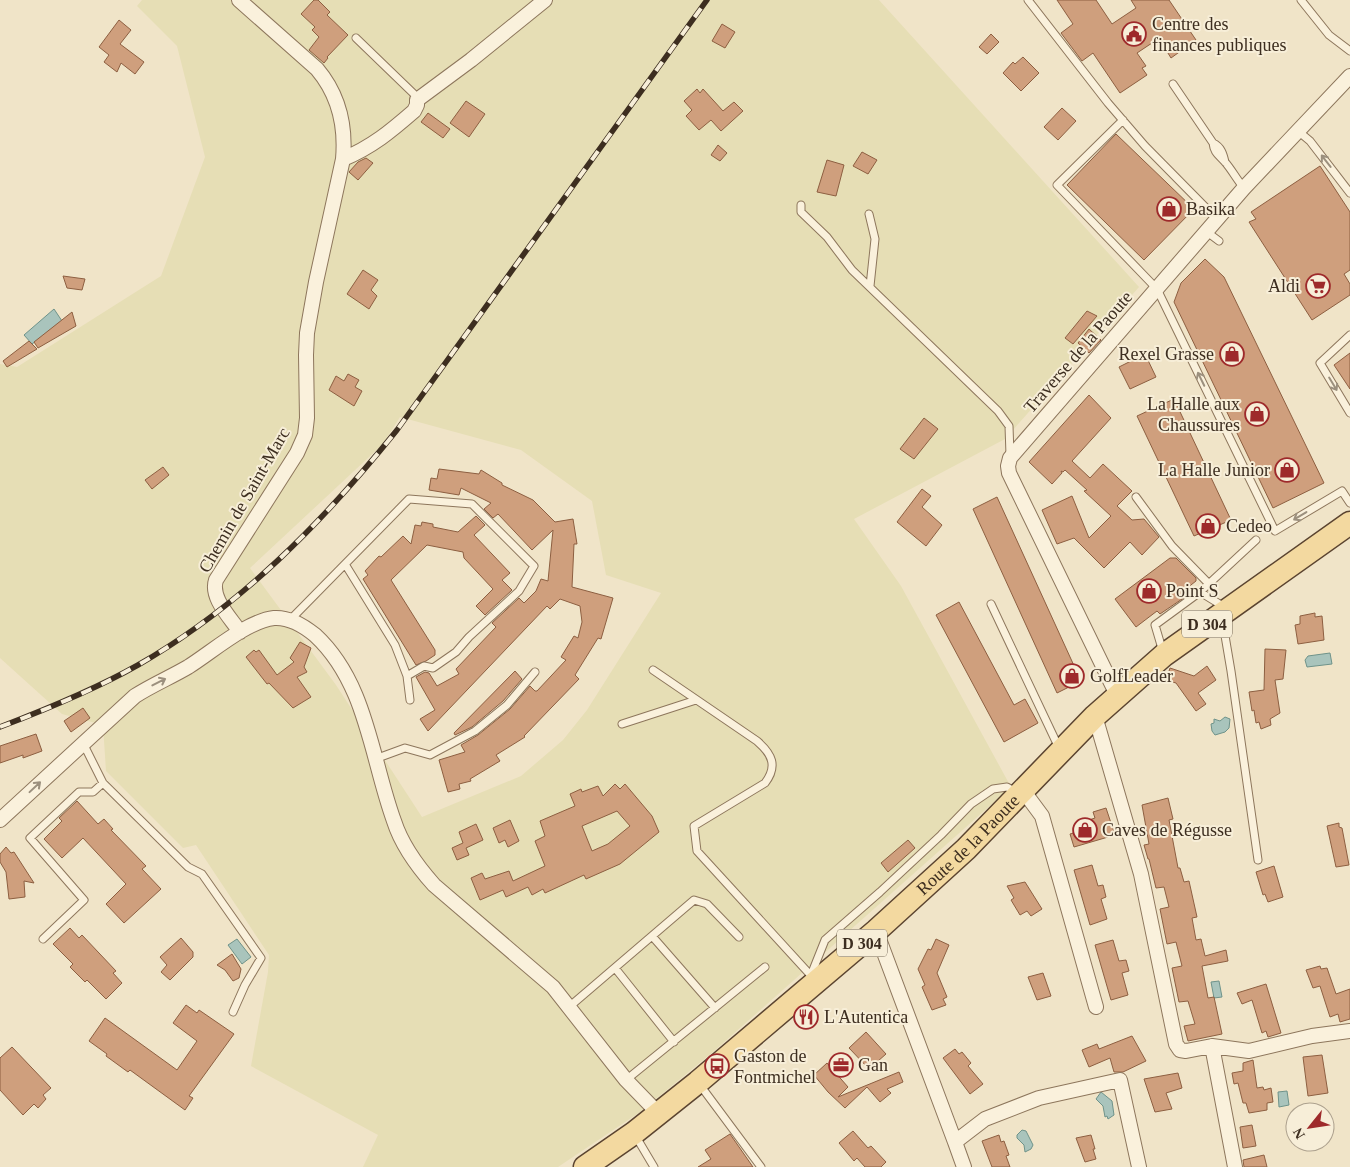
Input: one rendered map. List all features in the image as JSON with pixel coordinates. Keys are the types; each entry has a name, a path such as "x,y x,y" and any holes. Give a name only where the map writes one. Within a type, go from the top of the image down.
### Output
{"main road":[{"name":"Route de la Paoute","path":"596,1162 698,1082 814,978 876,931 966,849 1020,791 1095,716 1164,655 1350,523"}],"street":[{"name":"Chemin de Saint-Marc","path":"239,0 327,81 340,108 344,142 343,159 316,282 307,333 307,418 305,435 297,453 214,586 217,599 240,632"},
{"path":"343,159 364,151 386,135 414,111 417,100 471,60 545,0"},
{"name":"Traverse de la Paoute","path":"1010,458 1244,188 1350,76"},
{"path":"1010,458 1009,473 1117,695"},
{"path":"0,820 135,696 186,668 258,622 274,618 290,620 307,629 325,645 349,678 357,698 394,821 404,844 418,866 434,885 554,987 626,1080 658,1113"},
{"path":"1095,716 1141,874 1176,1044 1180,1050 1186,1051 1212,1046 1249,1051 1312,1036 1350,1031"},
{"path":"1020,791 1042,816 1096,1007"},
{"path":"876,931 964,1167"},
{"path":"1212,1046 1235,1167"},
{"path":"955,1142 986,1119 1039,1098 1120,1080 1139,1167"}],"lane":[{"path":"1028,0 1097,90 1145,146 1218,220"},
{"path":"1301,0 1329,35 1350,52"},
{"path":"356,38 414,94 417,100"},
{"path":"1173,84 1213,143 1217,155 1225,162 1244,188"},
{"path":"1123,120 1057,185 1157,289 1275,531 1342,491 1350,503"},
{"path":"1298,132 1310,141 1350,193"},
{"path":"801,206 801,212 827,237 852,270 998,411 1009,426 1010,458"},
{"path":"868,214 875,239 870,286"},
{"path":"1207,232 1219,241"},
{"path":"1350,335 1320,363 1350,413"},
{"path":"1136,497 1172,546 1209,584"},
{"path":"290,620 409,499 472,504 534,566 519,591 469,637 456,652 433,668 424,666 407,676"},
{"path":"1164,655 1155,625 1200,592 1256,540"},
{"path":"345,564 395,645 407,676 410,700"},
{"path":"1200,592 1224,611 1258,860"},
{"path":"991,604 1060,750"},
{"path":"653,670 757,741 767,750 772,764 771,775 765,783 694,826 697,851 814,978"},
{"path":"375,759 405,748 430,755 475,731 507,706 535,672"},
{"path":"622,724 696,700"},
{"path":"83,743 103,783 188,866 202,874 261,958 245,985 233,1012"},
{"path":"43,939 84,900 30,838 79,792 93,792 103,783"},
{"path":"814,978 825,940 934,842 972,804 993,789 1007,787 1020,791"},
{"path":"568,1007 694,900 707,904 739,937"},
{"path":"652,936 715,1008"},
{"path":"626,1080 765,967"},
{"path":"615,968 674,1042"},
{"path":"698,1082 760,1167"},
{"path":"634,1132 654,1167"}],"shaded area":[{"path":"142,0 879,0 1139,287 1005,439 854,519 901,586 1011,787 713,1052 640,1112 558,1167 363,1167 378,1135 251,1066 268,972 269,955 196,845 183,848 106,771 103,725 62,714 0,658 0,364 17,367 161,276 205,157 177,46 137,6","holes":["400,417 521,450 592,501 606,575 661,593 587,710 563,740 521,776 422,817 336,685 250,568 383,444"]}],"water":[{"path":"54,309 62,321 32,344 24,335"},
{"path":"1330,653 1332,664 1307,667 1305,660 1308,656"},
{"path":"1225,717 1230,719 1229,728 1225,732 1215,735 1211,724 1214,723 1214,719 1220,721"},
{"path":"237,939 251,957 242,964 228,945"},
{"path":"1219,981 1222,997 1214,998 1211,982"},
{"path":"1287,1091 1289,1102 1285,1102 1285,1106 1279,1107 1278,1092"},
{"path":"1101,1092 1112,1101 1114,1115 1108,1119 1107,1116 1105,1117 1103,1106 1096,1099"},
{"path":"1022,1130 1026,1131 1033,1145 1031,1149 1025,1152 1024,1145 1017,1138 1017,1135"}],"building":[{"path":"314,0 318,0 330,12 327,15 348,35 327,57 324,63 309,50 319,37 312,30 315,27 301,14"},
{"path":"1057,0 1096,0 1112,24 1136,8 1131,0 1169,0 1196,40 1171,58 1163,45 1160,47 1155,41 1137,53 1146,66 1142,68 1147,75 1120,93 1093,53 1082,61 1061,33 1073,24"},
{"path":"119,20 131,30 120,44 144,62 135,74 121,63 117,72 104,62 109,55 99,47"},
{"path":"722,24 735,32 725,48 712,41"},
{"path":"991,34 999,42 987,54 979,47"},
{"path":"1023,57 1039,73 1021,91 1003,73 1013,62 1015,64"},
{"path":"697,89 700,93 703,89 723,111 734,102 743,111 721,131 711,120 699,130 686,116 692,110 684,101"},
{"path":"466,101 485,114 469,137 450,123"},
{"path":"1062,108 1076,121 1058,140 1044,127"},
{"path":"428,113 450,129 443,138 421,122"},
{"path":"1116,134 1194,209 1144,260 1067,185"},
{"path":"718,145 727,153 720,161 711,155"},
{"path":"862,152 877,160 868,174 853,166"},
{"path":"366,158 373,163 358,180 349,172 358,162"},
{"path":"827,160 844,165 836,196 817,192"},
{"path":"1320,166 1350,212 1350,270 1344,274 1350,284 1350,295 1312,320 1249,222 1256,219 1251,212"},
{"path":"1205,259 1224,277 1324,483 1273,508 1174,302 1181,283"},
{"path":"363,270 378,280 371,290 377,296 369,309 347,294"},
{"path":"63,276 85,279 82,290 67,288"},
{"path":"1087,311 1097,316 1073,344 1065,338"},
{"path":"72,312 76,326 38,348 34,342"},
{"path":"1089,329 1101,340 1089,353 1078,343"},
{"path":"29,341 37,349 7,367 3,361"},
{"path":"1350,353 1350,389 1334,365"},
{"path":"1145,354 1156,377 1130,389 1119,367"},
{"path":"348,374 359,380 355,387 362,391 354,406 329,390 336,376 344,381"},
{"path":"1089,395 1111,418 1072,461 1090,478 1103,464 1132,491 1117,506 1132,520 1144,519 1159,537 1142,555 1130,542 1104,568 1074,538 1057,544 1042,510 1072,496 1089,538 1111,516 1065,470 1061,471 1062,473 1052,484 1029,462"},
{"path":"1174,399 1231,520 1194,536 1137,416"},
{"path":"924,418 938,429 914,459 900,449"},
{"path":"163,467 169,475 152,489 145,480"},
{"path":"439,469 479,474 481,470 502,483 502,485 533,500 555,522 573,519 577,544 574,544 572,587 613,598 601,639 598,638 575,675 579,679 525,737 496,755 500,761 470,779 471,781 459,784 460,789 448,792 439,760 465,752 461,745 478,735 510,709 530,686 537,691 566,660 561,657 574,636 578,638 582,622 580,606 560,599 550,609 547,606 428,731 420,719 435,710 416,677 425,672 429,673 437,686 459,674 456,669 496,627 492,623 519,598 524,603 536,591 541,579 548,581 553,530 532,550 498,514 493,518 484,509 491,503 461,488 459,495 429,490 431,478 437,479"},
{"path":"922,489 931,496 922,507 942,525 926,546 897,522"},
{"path":"997,497 1081,681 1057,693 973,509"},
{"path":"476,516 485,525 474,535 510,573 502,580 512,590 485,615 476,606 493,589 464,558 463,552 427,545 391,580 435,650 435,655 416,665 363,579 368,575 365,571 379,556 381,557 403,536 411,544 415,525 421,526 422,522 433,524 433,527 458,532"},
{"name":"Point S","path":"1170,558 1176,558 1196,578 1196,581 1182,592 1185,597 1160,614 1157,611 1136,627 1115,599"},
{"path":"959,602 1014,705 1025,699 1038,723 1004,742 936,615"},
{"path":"1315,613 1315,617 1322,616 1324,640 1298,644 1295,625 1300,624 1300,616"},
{"path":"300,642 311,648 304,667 307,672 297,677 311,697 293,708 269,683 267,684 246,657 254,650 256,652 259,650 277,675 294,662 290,658"},
{"path":"1265,649 1286,650 1283,679 1275,680 1280,713 1270,719 1271,725 1261,729 1259,722 1256,723 1254,710 1252,711 1249,692 1264,690"},
{"path":"1207,666 1216,680 1198,693 1206,704 1196,711 1176,683 1166,680 1170,668 1194,676"},
{"path":"515,671 522,679 503,701 472,727 455,735 454,733"},
{"path":"83,708 90,718 71,732 64,721"},
{"path":"36,734 42,751 23,758 23,755 0,763 0,746"},
{"path":"615,784 620,789 625,784 652,816 659,832 620,864 586,879 584,875 545,893 543,889 532,895 528,887 506,897 503,890 480,900 471,878 482,873 485,879 509,871 513,881 545,866 535,841 545,836 540,821 575,806 570,794 581,789 582,792 598,786 603,796","holes":["617,811 630,826 608,844 592,851 582,826"]},
{"path":"1168,798 1173,819 1169,820 1178,868 1180,868 1184,882 1189,881 1197,917 1192,918 1196,940 1201,939 1205,956 1226,950 1228,961 1202,966 1208,998 1214,997 1222,1034 1188,1041 1184,1026 1195,1024 1188,1001 1179,1002 1172,968 1182,966 1176,942 1167,944 1160,909 1169,907 1164,887 1156,888 1144,845 1149,844 1142,805"},
{"path":"77,801 98,824 104,819 113,829 111,830 146,866 142,869 161,889 124,923 106,904 126,884 83,838 62,858 44,839 62,821 59,818"},
{"path":"1106,808 1115,835 1074,847 1070,834 1085,830 1083,822 1095,818 1093,812"},
{"path":"510,820 519,841 508,847 505,840 499,843 493,828"},
{"path":"1339,823 1339,827 1342,828 1349,865 1336,867 1327,826"},
{"path":"476,824 483,840 466,848 469,855 457,860 452,848 463,843 459,832"},
{"path":"908,840 915,848 888,872 881,863"},
{"path":"6,847 11,853 14,852 34,883 24,881 25,897 9,899 6,872 0,862 0,854"},
{"path":"1092,865 1098,886 1103,885 1106,897 1101,899 1107,919 1090,925 1074,870"},
{"path":"1274,866 1283,897 1268,902 1265,894 1263,895 1256,872"},
{"path":"1025,882 1042,909 1031,916 1027,911 1020,915 1011,900 1014,898 1007,886"},
{"path":"70,928 79,938 82,935 116,971 113,973 122,983 106,999 87,980 85,982 70,967 73,964 53,944"},
{"path":"181,938 193,952 193,957 170,980 161,972 167,965 160,957"},
{"path":"936,939 949,945 937,973 947,997 943,999 946,1005 932,1010 922,987 925,985 918,969 928,949 931,950"},
{"path":"1113,940 1119,961 1126,960 1129,971 1122,973 1128,995 1111,1000 1095,945"},
{"path":"232,954 241,969 239,978 233,981 225,970 217,965"},
{"path":"1320,966 1321,969 1327,968 1336,994 1350,989 1350,1019 1340,1022 1338,1014 1330,1017 1320,986 1313,988 1306,970"},
{"path":"1043,973 1051,996 1037,1000 1028,977"},
{"path":"1266,984 1281,1033 1268,1037 1266,1031 1262,1033 1252,1000 1242,1004 1237,993"},
{"path":"186,1005 197,1013 199,1010 234,1034 189,1096 193,1098 185,1110 130,1070 128,1072 89,1041 105,1018 177,1070 197,1041 173,1023"},
{"path":"866,1032 886,1054 869,1069 849,1048"},
{"path":"1132,1036 1146,1061 1123,1072 1114,1072 1110,1058 1089,1067 1082,1050 1097,1044 1099,1049"},
{"path":"12,1047 51,1088 43,1095 46,1099 38,1108 34,1104 23,1115 0,1090 0,1058"},
{"path":"955,1049 959,1054 962,1052 971,1063 968,1066 983,1084 970,1094 943,1058"},
{"path":"1322,1055 1328,1093 1308,1096 1303,1057"},
{"path":"1253,1060 1257,1088 1263,1087 1264,1090 1271,1088 1273,1102 1267,1103 1267,1110 1249,1113 1246,1103 1243,1103 1238,1083 1234,1084 1232,1073 1243,1071 1243,1063"},
{"path":"827,1063 848,1087 838,1097 899,1072 903,1082 887,1089 891,1093 880,1102 867,1087 845,1108 814,1075"},
{"path":"1178,1073 1182,1088 1166,1093 1172,1109 1155,1112 1144,1079"},
{"path":"1252,1125 1256,1146 1243,1148 1240,1127"},
{"path":"853,1131 868,1148 871,1146 886,1162 881,1167 865,1167 857,1158 854,1161 839,1143"},
{"path":"730,1134 753,1167 698,1167 711,1159 705,1150"},
{"path":"999,1135 1001,1142 1004,1141 1009,1155 1006,1156 1010,1167 992,1167 982,1141"},
{"path":"1091,1135 1096,1159 1085,1162 1076,1138"},
{"path":"1264,1155 1267,1167 1244,1167 1243,1160"}],"railway":[{"path":"0,727 104,683 176,642 246,589 310,529 397,430 707,0"}],"place":[{"name":"Centre des finances publiques","path":"1134,34"},
{"name":"Basika","path":"1169,209"},
{"name":"Aldi","path":"1318,286"},
{"name":"Rexel Grasse","path":"1232,354"},
{"name":"La Halle aux Chaussures","path":"1257,414"},
{"name":"La Halle Junior","path":"1287,470"},
{"name":"Cedeo","path":"1208,526"},
{"name":"Point S","path":"1149,591"},
{"name":"GolfLeader","path":"1072,676"},
{"name":"Caves de Régusse","path":"1085,830"},
{"name":"L'Autentica","path":"806,1017"},
{"name":"Gan","path":"841,1065"},
{"name":"Gaston de Fontmichel","path":"717,1066"}]}
